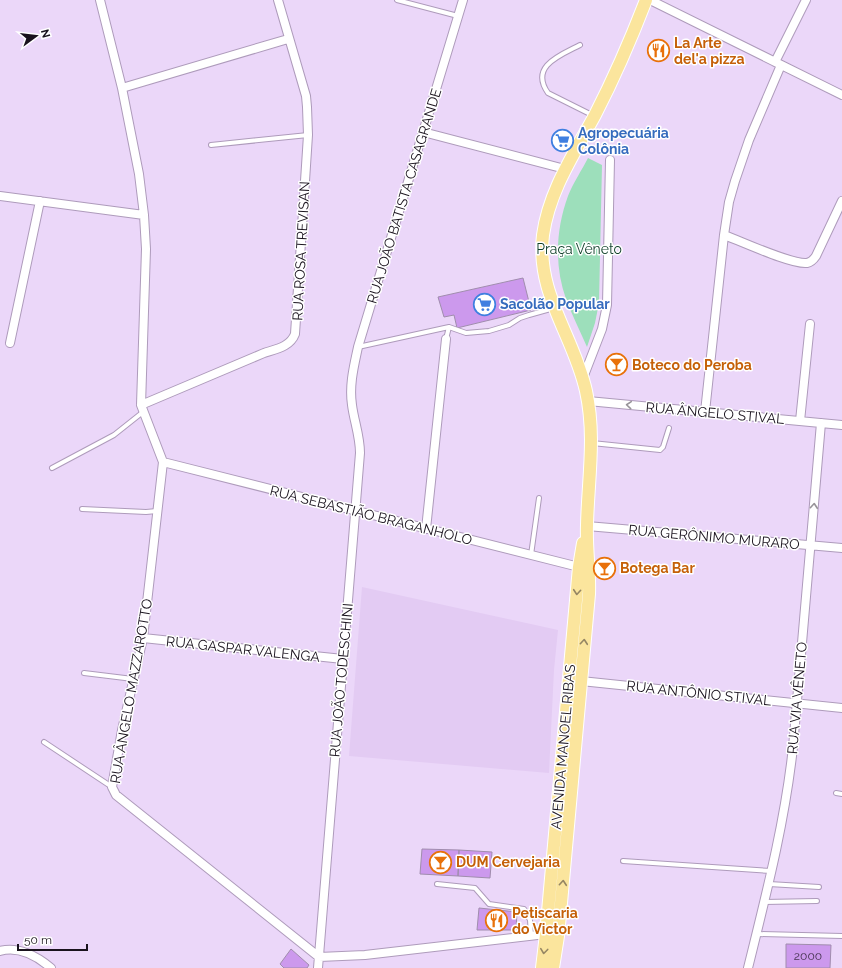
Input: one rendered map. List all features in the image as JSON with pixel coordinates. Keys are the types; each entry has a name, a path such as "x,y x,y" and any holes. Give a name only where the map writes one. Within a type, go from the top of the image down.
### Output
{"main road":[{"name":"AVENIDA MANOEL RIBAS","path":"542,968 552,935 581,681 589,583 587,526 592,443 588,401 583,378 575,355 549,296 543,270 542,247 548,208 565,169 594,116 616,71 646,0"},
{"name":"AVENIDA MANOEL RIBAS","path":"553,968 552,935 579,567 587,526"}],"street":[{"name":"RUA ÂNGELO MAZZAROTTO","path":"100,0 122,88 137,162 144,215 146,260 142,408 163,462 143,638 118,748 112,787 116,795 319,957"},
{"name":"RUA ROSA TREVISAN","path":"142,408 264,353 284,346 293,340 296,326 308,135 307,107 306,96 288,39 278,0"},
{"name":"RUA JOÃO BATISTA CASAGRANDE","path":"351,393 353,370 358,347 463,0"},
{"path":"650,0 842,95"},
{"path":"704,412 729,202 741,162 778,63 806,0"},
{"path":"122,88 288,39"},
{"path":"423,132 565,169"},
{"path":"583,378 602,329 607,305 610,160"},
{"path":"0,196 144,215"},
{"path":"10,343 40,201"},
{"path":"724,235 790,260 807,263 813,260 816,256 842,201"},
{"path":"800,421 810,324"},
{"path":"426,529 446,339"},
{"name":"RUA JOÃO TODESCHINI","path":"318,968 360,446 353,414 351,393"},
{"name":"RUA ÂNGELO STIVAL","path":"588,401 842,425"},
{"name":"RUA VIA VÊNETO","path":"748,968 771,871 787,792 821,423"},
{"name":"RUA SEBASTIÃO BRAGANHOLO","path":"163,462 579,567"},
{"name":"RUA GERÔNIMO MURARO","path":"587,526 842,548"},
{"name":"RUA GASPAR VALENGA","path":"143,638 343,659"},
{"name":"RUA ANTÔNIO STIVAL","path":"581,681 842,708"},
{"path":"319,957 365,955 531,936 552,935"},
{"path":"0,951 6,949 21,950 51,968"}],"lane":[{"path":"397,0 458,16"},
{"path":"580,45 547,64 543,70 543,86 548,93 594,116"},
{"path":"211,145 308,135"},
{"path":"358,347 449,327 466,333 489,331 509,325 520,318 554,308"},
{"path":"446,339 449,327"},
{"path":"52,468 114,435 142,408"},
{"path":"592,443 660,450 663,447 669,428"},
{"path":"531,555 539,498"},
{"path":"82,509 146,512 157,511"},
{"path":"84,673 134,679"},
{"path":"44,742 112,787"},
{"path":"836,793 842,794"},
{"path":"623,861 771,871"},
{"path":"438,884 475,888 481,893 489,904 524,909 530,920 531,936"},
{"path":"768,884 819,887"},
{"path":"764,902 817,901"},
{"path":"756,934 842,936"}],"shaded area":[{"path":"362,587 558,630 554,670 549,773 349,756"}],"green space":[{"name":"Praça Vêneto","path":"588,158 602,165 599,303 595,323 587,347 568,305 562,286 558,260 558,247 561,221 568,196"}],"building":[{"name":"Sacolão Popular","path":"523,278 531,310 457,328 454,315 444,317 438,297"},
{"name":"DUM Cervejaria","path":"422,849 459,850 458,876 420,874"},
{"path":"459,850 492,852 490,878 458,876"},
{"name":"Petiscaria do Victor","path":"479,908 517,912 516,930 477,930"},
{"path":"786,944 831,945 830,968 786,968"},
{"path":"291,949 309,965 307,968 284,968 280,964"}],"place":[{"name":"La Arte del'a pizza","path":"659,51"},
{"name":"Agropecuária Colônia","path":"562,141"},
{"name":"Sacolão Popular","path":"485,304"},
{"name":"Boteco do Peroba","path":"616,365"},
{"name":"Botega Bar","path":"605,568"},
{"name":"DUM Cervejaria","path":"440,862"},
{"name":"Petiscaria do Victor","path":"497,921"}]}
